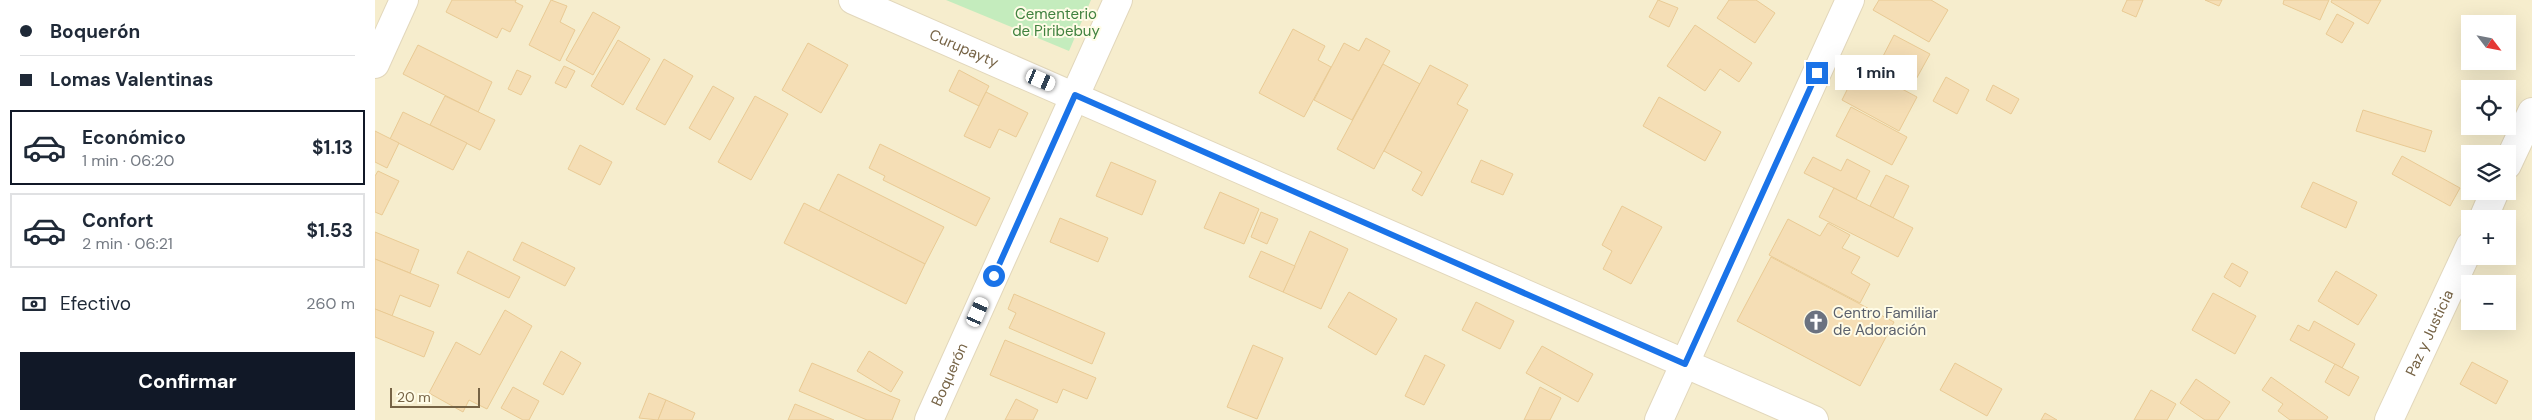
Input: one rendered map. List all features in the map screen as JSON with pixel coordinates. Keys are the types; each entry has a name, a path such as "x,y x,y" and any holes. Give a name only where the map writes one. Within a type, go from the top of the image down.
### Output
{"street":[{"path":"375,64 404,0"},
{"name":"Curupayty","path":"853,0 1075,95 1814,420"},
{"name":"Boquerón","path":"929,420 1118,0"},
{"path":"1659,420 1850,0"},
{"path":"2516,146 2532,112"},
{"name":"Paz y Justicia","path":"2389,420 2461,265"}],"shaded area":[{"path":"375,0 2532,0 2532,420 375,420"}],"green space":[{"name":"Cementerio de Piribebuy","path":"946,0 1091,0 1069,51"}],"building":[{"path":"452,0 516,0 515,2 523,6 510,32 502,28 497,38 446,12"},
{"path":"551,0 567,6 560,22 575,30 560,61 529,45"},
{"path":"1658,0 1678,8 1669,27 1649,17"},
{"path":"1729,0 1756,0 1775,13 1755,43 1717,18"},
{"path":"1879,0 1931,0 1948,10 1929,42 1873,10"},
{"path":"2127,0 2143,0 2136,17 2122,11"},
{"path":"2205,0 2222,0 2219,6"},
{"path":"2284,0 2329,0 2320,20 2283,4"},
{"path":"2332,0 2381,0 2368,24 2331,2"},
{"path":"593,12 620,27 593,75 566,60"},
{"path":"2337,14 2354,23 2342,43 2326,34"},
{"path":"1695,25 1752,63 1739,82 1720,69 1705,91 1667,66"},
{"path":"1293,29 1325,46 1318,60 1331,67 1304,117 1259,93"},
{"path":"1894,35 1930,54 1914,83 1879,64"},
{"path":"1366,38 1390,51 1352,120 1314,100 1344,43 1359,51"},
{"path":"618,40 650,59 623,105 591,86"},
{"path":"808,43 848,65 821,113 782,90"},
{"path":"418,45 492,82 478,112 403,74"},
{"path":"664,59 693,76 665,125 636,109"},
{"path":"1383,64 1420,84 1374,169 1337,149"},
{"path":"1430,65 1468,85 1457,104 1468,110 1422,196 1412,190 1422,172 1384,151"},
{"path":"564,66 575,71 566,88 555,83"},
{"path":"1859,66 1917,97 1899,131 1842,100"},
{"path":"517,70 531,76 521,95 508,89"},
{"path":"959,70 989,86 979,106 949,91"},
{"path":"1946,77 1969,90 1957,114 1933,101"},
{"path":"1993,85 2019,99 2011,114 1986,100"},
{"path":"713,86 734,98 710,140 689,128"},
{"path":"986,92 1028,113 1016,137 999,129 990,148 964,136"},
{"path":"445,96 495,120 480,150 430,125"},
{"path":"755,96 788,114 751,180 718,162"},
{"path":"1659,97 1721,132 1705,161 1643,126"},
{"path":"1851,107 1907,137 1892,165 1836,136"},
{"path":"2363,110 2432,131 2425,152 2356,131"},
{"path":"403,112 467,143 453,170 390,139"},
{"path":"375,131 399,143 387,168 375,162"},
{"path":"880,144 990,198 976,226 883,180 885,176 869,168"},
{"path":"580,145 612,162 600,185 568,169"},
{"path":"2402,156 2460,188 2450,206 2392,174"},
{"path":"1813,157 1841,171 1847,159 1870,171 1856,199 1804,173"},
{"path":"1481,160 1513,174 1503,195 1471,182"},
{"path":"1111,162 1156,181 1142,215 1096,196"},
{"path":"378,171 399,181 382,215 375,212 375,176"},
{"path":"838,174 944,227 925,264 819,211"},
{"path":"1886,175 1909,186 1893,218 1870,206"},
{"path":"2313,182 2357,202 2346,228 2301,207"},
{"path":"1834,188 1913,228 1898,257 1819,217"},
{"path":"1220,192 1259,209 1244,244 1204,228"},
{"path":"804,203 925,264 906,304 784,243"},
{"path":"1622,206 1662,227 1631,284 1603,269 1612,251 1602,245"},
{"path":"1261,212 1278,219 1267,244 1251,237"},
{"path":"1060,218 1108,238 1098,262 1050,242"},
{"path":"1788,219 1820,236 1828,223 1850,235 1842,248 1860,257 1851,273 1870,284 1860,303 1769,255"},
{"path":"1310,231 1348,249 1321,309 1283,292"},
{"path":"375,232 419,250 410,273 375,259"},
{"path":"522,242 575,268 565,286 513,260"},
{"path":"468,251 520,277 509,298 457,273"},
{"path":"1261,251 1295,266 1283,292 1249,277"},
{"name":"Centro Familiar de Adoración","path":"1771,257 1894,322 1860,386 1737,321"},
{"path":"375,259 439,285 430,307 400,295 392,316 375,309"},
{"path":"2232,263 2248,272 2240,287 2224,277"},
{"path":"2336,271 2377,295 2358,325 2318,301"},
{"path":"1349,292 1397,319 1376,355 1328,327"},
{"path":"2213,293 2256,316 2235,354 2192,330"},
{"path":"1014,294 1105,333 1092,364 1009,328 1016,313 1008,309"},
{"path":"1476,302 1514,321 1500,349 1462,330"},
{"path":"375,309 434,332 424,357 375,337"},
{"path":"505,310 532,326 487,409 469,400 463,412 429,393 456,342 480,355"},
{"path":"2314,321 2355,344 2342,368 2290,340 2298,325 2309,331"},
{"path":"1005,340 1096,378 1087,399 1063,389 1057,403 990,375"},
{"path":"1253,345 1283,358 1257,419 1227,407"},
{"path":"1542,346 1593,374 1578,402 1526,373"},
{"path":"561,351 581,363 563,395 543,384"},
{"path":"869,351 903,372 891,392 857,371"},
{"path":"1425,355 1445,365 1424,405 1405,396"},
{"path":"2472,362 2508,381 2496,404 2460,384"},
{"path":"812,363 900,400 892,420 867,420 799,391"},
{"path":"1955,363 2002,389 1987,416 1940,390"},
{"path":"2335,364 2359,377 2349,396 2325,382"},
{"path":"2271,377 2328,417 2326,420 2290,420 2278,411 2283,404 2262,390"},
{"path":"2196,379 2230,402 2218,420 2205,420 2180,403"},
{"path":"513,387 539,401 529,420 523,420 501,408"},
{"path":"1540,387 1561,398 1550,420 1524,420"},
{"path":"2151,390 2176,404 2167,420 2134,420"},
{"path":"649,393 666,400 658,420 639,418"},
{"path":"1016,399 1038,410 1033,420 1005,420"},
{"path":"666,400 695,413 692,420 658,420"},
{"path":"795,404 834,420 788,420"},
{"path":"2045,413 2057,420 2041,420"}],"place":[{"name":"Centro Familiar de Adoración","path":"1816,322"}],"route":[{"path":"994,276 1075,95 1685,364 1817,73"}]}
